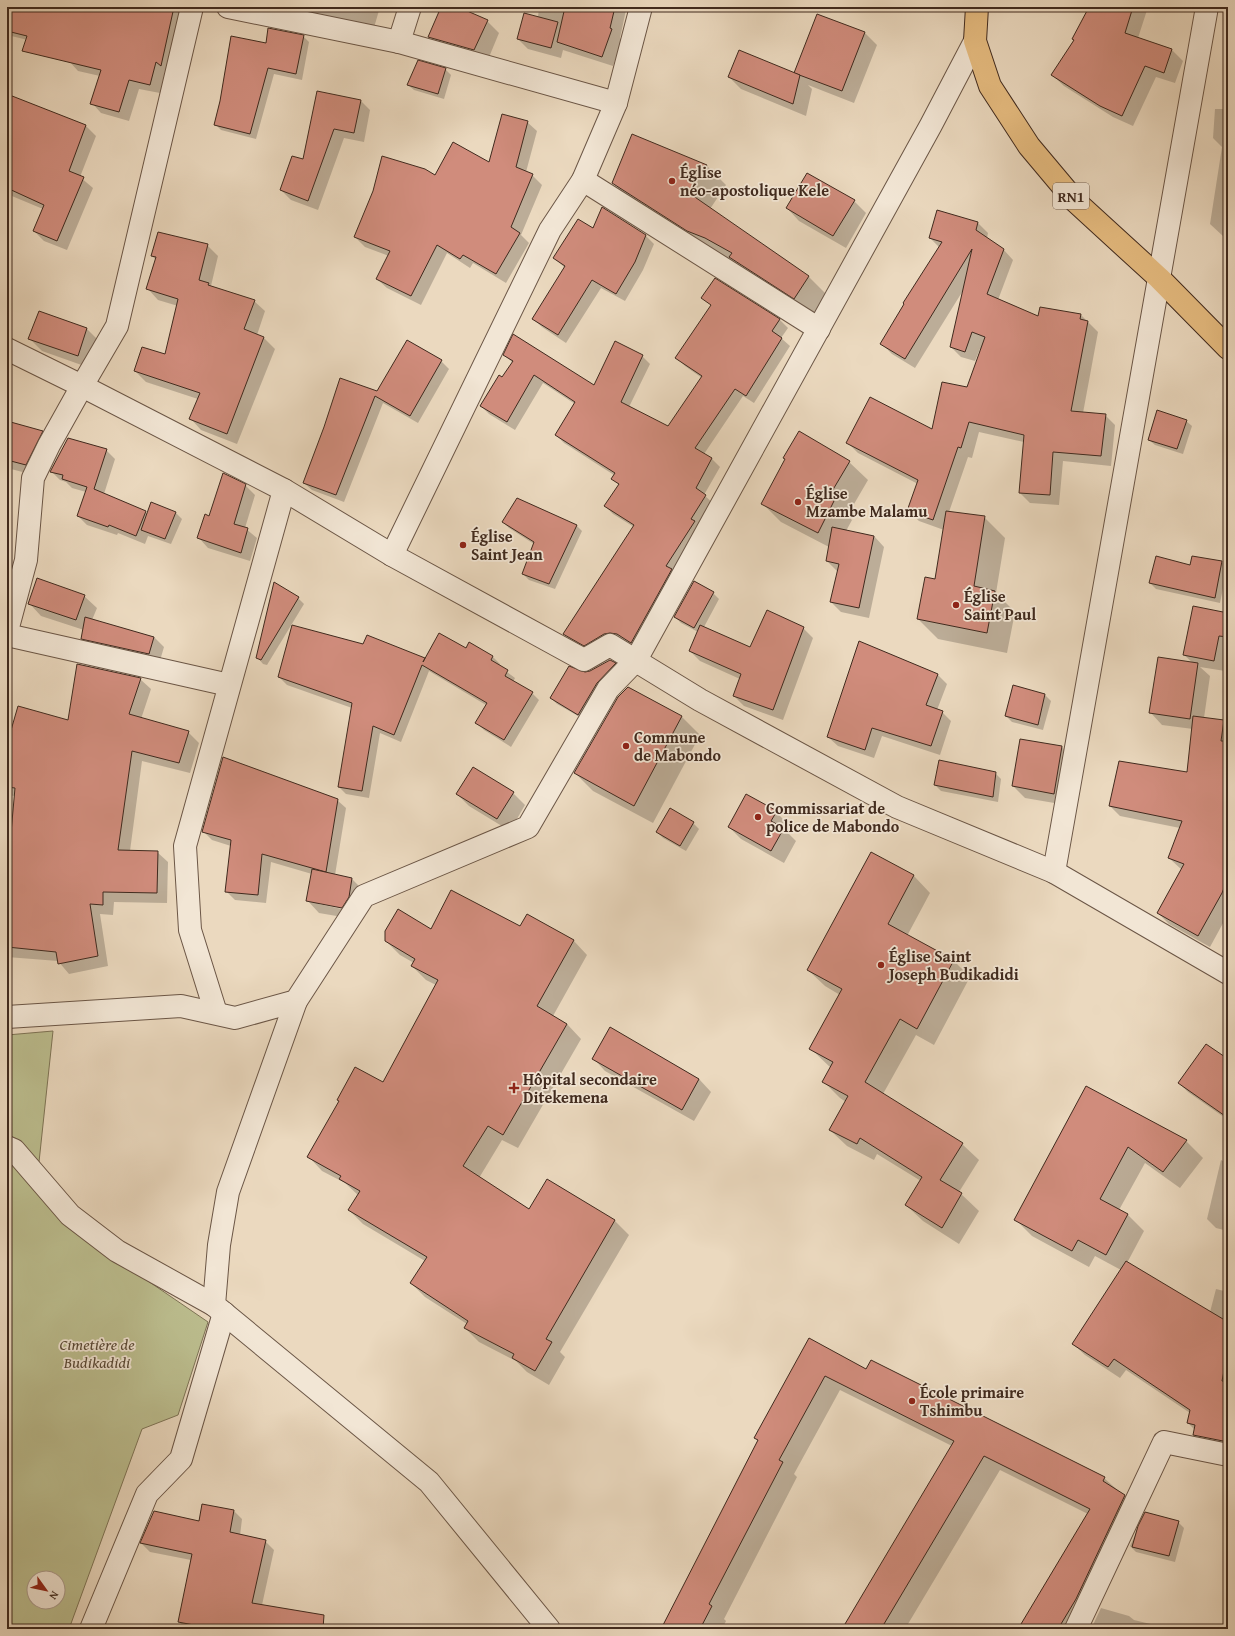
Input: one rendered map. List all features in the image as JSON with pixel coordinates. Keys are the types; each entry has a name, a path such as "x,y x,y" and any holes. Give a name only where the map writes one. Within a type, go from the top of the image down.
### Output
{"highway":[{"name":"RN1","path":"977,7 975,41 990,86 1029,146 1076,202 1226,341"}],"street":[{"path":"7,631 26,560 33,478 49,445 118,326 192,7"},
{"path":"228,7 399,42 616,103"},
{"path":"399,42 410,7"},
{"path":"392,555 550,230 583,180 616,103 641,7"},
{"path":"1054,872 1207,7"},
{"path":"91,1629 147,1494 181,1459 219,1309 219,1245 228,1192 296,1001 364,896 528,827 608,689 636,660 931,125 975,41"},
{"path":"583,180 819,329"},
{"path":"7,349 284,490 392,555 584,660 610,645 700,700 897,807 1054,872 1228,973"},
{"path":"216,1013 190,930 185,846 284,490"},
{"path":"7,635 229,686"},
{"path":"7,1017 181,1006 235,1018 296,1001"},
{"path":"7,1147 14,1150 70,1215 117,1251 219,1309 429,1482 544,1627"},
{"path":"1076,1629 1164,1442 1228,1455"}],"green space":[{"name":"Cimetière de Budikadidi","path":"53,1031 36,1190 72,1229 208,1322 178,1415 142,1429 69,1629 7,1629 7,1035"}],"building":[{"path":"7,7 174,7 161,66 156,62 150,85 129,80 119,112 90,104 101,70 22,51 27,36 7,31"},
{"path":"290,7 309,7 309,11"},
{"path":"441,7 458,7 488,20 474,50 428,37"},
{"path":"565,7 615,7 610,28 612,29 602,57 557,42"},
{"path":"1089,7 1133,7 1125,33 1172,49 1164,73 1145,66 1122,116 1100,106 1051,75 1074,40 1072,39"},
{"path":"524,13 558,22 551,48 517,39"},
{"path":"817,14 865,32 842,91 794,73"},
{"path":"268,28 304,35 296,74 268,68 250,134 214,125 220,101 231,36 266,43"},
{"path":"739,50 800,75 793,104 728,77"},
{"path":"418,60 446,68 438,94 407,85"},
{"path":"317,91 361,100 354,133 334,129 308,201 280,190 292,156 303,159"},
{"path":"7,94 86,125 69,171 84,177 57,241 33,231 44,205 7,188"},
{"path":"502,114 528,121 516,167 533,174 511,227 520,233 496,274 463,255 460,259 437,245 411,296 376,279 390,251 354,237 373,191 382,156 425,169 435,175 453,142 489,162"},
{"name":"Église néo-apostolique Kele","path":"632,134 707,165 689,193 809,276 794,299 729,257 732,253 705,238 687,231 612,183"},
{"path":"807,173 855,200 833,236 786,208"},
{"path":"602,207 646,235 635,262 616,294 592,280 558,335 532,319 565,266 553,258 578,219 593,228"},
{"path":"937,210 978,222 976,230 1004,249 987,294 1038,316 1040,307 1081,314 1080,319 1088,321 1071,411 1106,414 1101,456 1053,452 1050,495 1019,493 1024,435 969,422 961,448 958,447 933,520 907,511 918,480 846,443 870,397 932,429 942,382 967,387 985,337 972,332 965,352 950,347 972,249 905,359 880,344 904,304 903,303 942,242 929,238"},
{"path":"158,232 208,244 199,280 209,283 208,285 255,300 244,329 264,337 227,434 189,419 200,393 134,371 142,347 165,354 178,299 146,289 156,257 151,256"},
{"path":"715,278 780,319 772,331 782,338 746,396 735,389 695,448 712,458 696,488 706,495 691,519 695,521 666,566 672,569 631,643 617,634 610,633 604,634 584,646 563,634 634,525 604,506 619,484 611,479 615,473 555,435 575,402 534,375 507,422 480,406 499,375 502,377 513,361 503,355 513,334 594,385 615,341 643,355 621,402 668,426 702,376 675,358 711,305 701,298"},
{"path":"39,311 87,328 78,356 28,339"},
{"path":"407,340 442,360 410,416 375,396 336,495 303,483 340,378 377,391"},
{"path":"1157,410 1187,420 1177,449 1148,440"},
{"path":"7,421 43,431 26,465 7,460"},
{"path":"799,431 850,461 828,498 834,501 818,533 761,504 785,459 783,458"},
{"path":"68,438 107,449 94,489 146,511 136,536 109,525 108,527 77,516 87,487 62,479 63,475 50,472"},
{"path":"223,473 246,484 234,524 248,528 241,553 197,538 205,514 209,516"},
{"path":"517,498 577,525 549,584 522,574 534,542 502,522"},
{"path":"151,502 176,512 165,539 141,530"},
{"path":"946,511 985,516 974,586 995,591 987,633 917,619 925,577 935,579"},
{"path":"832,527 874,536 859,608 830,602 839,564 826,561"},
{"path":"1156,556 1190,565 1192,556 1222,561 1215,598 1149,583"},
{"path":"37,578 85,595 76,620 28,604"},
{"path":"694,581 714,592 694,628 674,617"},
{"path":"274,582 299,597 261,660 256,658"},
{"path":"1193,606 1228,613 1228,637 1219,636 1214,661 1183,655"},
{"path":"767,610 804,627 773,710 733,696 741,674 689,651 700,625 750,647"},
{"path":"85,617 154,637 149,654 81,639"},
{"path":"292,625 363,644 367,635 425,658 423,662 439,633 466,648 469,642 493,656 491,660 508,670 505,676 533,692 504,740 475,723 487,703 422,665 394,735 373,726 362,791 338,787 352,703 278,677"},
{"path":"859,641 938,674 926,705 943,711 931,746 872,728 865,750 827,737"},
{"path":"1158,657 1198,663 1190,719 1149,713"},
{"path":"610,660 616,663 597,683 578,715 550,698 569,666 585,672 590,671"},
{"path":"77,664 141,678 129,714 189,731 179,763 132,751 118,850 158,851 157,893 103,892 103,905 90,904 98,956 58,964 56,952 7,947 7,844 10,844 15,788 7,787 7,744 18,706 68,720"},
{"path":"1013,685 1045,694 1038,725 1005,716"},
{"path":"628,687 682,716 634,806 574,773 618,697"},
{"path":"1193,716 1224,720 1221,741 1228,741 1228,878 1222,893 1198,936 1157,913 1184,864 1168,858 1182,821 1109,806 1119,761 1187,772"},
{"path":"1020,739 1062,746 1054,794 1012,786"},
{"path":"223,757 338,799 326,872 262,854 258,895 225,892 231,840 202,832"},
{"path":"939,760 996,772 993,797 934,785"},
{"path":"473,767 514,792 497,819 456,794"},
{"path":"746,794 777,811 771,821 784,828 771,851 728,827"},
{"path":"670,808 694,822 680,846 656,832"},
{"path":"871,852 914,875 888,924 954,960 917,1029 900,1019 865,1082 963,1143 940,1180 962,1193 942,1228 905,1205 922,1177 860,1138 857,1144 829,1130 848,1096 822,1082 833,1062 809,1049 842,989 807,970"},
{"path":"312,869 352,878 349,897 342,908 306,901"},
{"path":"451,890 520,926 527,914 574,940 537,1006 567,1024 503,1135 488,1126 463,1166 529,1209 547,1179 615,1220 546,1339 552,1342 535,1371 512,1358 514,1354 464,1328 468,1321 410,1283 427,1257 348,1210 360,1191 339,1179 341,1176 307,1157 339,1101 337,1100 355,1067 383,1082 438,980 411,966 415,959 385,941 385,931 398,909 431,929"},
{"path":"610,1027 699,1079 682,1110 592,1059"},
{"path":"1206,1044 1228,1059 1228,1118 1178,1083"},
{"path":"1086,1086 1187,1140 1163,1172 1128,1147 1100,1199 1128,1214 1106,1255 1078,1240 1072,1251 1014,1220"},
{"path":"1126,1261 1228,1322 1228,1350 1222,1381 1228,1382 1228,1442 1193,1435 1195,1425 1187,1423 1190,1410 1114,1359 1108,1367 1072,1344"},
{"path":"809,1338 866,1369 871,1360 1105,1477 1103,1481 1125,1495 1076,1599 1058,1629 1018,1629 1090,1509 984,1456 881,1629 842,1629 954,1441 825,1376 779,1460 783,1462 709,1604 712,1606 700,1629 661,1629 758,1440 754,1438"},
{"path":"202,1504 234,1510 230,1532 266,1540 252,1603 324,1615 323,1629 215,1629 178,1622 192,1554 140,1543 154,1511 199,1521"},
{"path":"1145,1512 1179,1521 1169,1556 1132,1547 1138,1526"}],"place":[{"name":"Église néo-apostolique Kele","path":"672,181"},
{"name":"Église Mzambe Malamu","path":"798,502"},
{"name":"Église Saint Jean","path":"463,545"},
{"name":"Église Saint Paul","path":"956,605"},
{"name":"Commune de Mabondo","path":"626,746"},
{"name":"Commissariat de police de Mabondo","path":"758,817"},
{"name":"Église Saint Joseph Budikadidi","path":"881,965"},
{"name":"Hôpital secondaire Ditekemena","path":"514,1088"},
{"name":"École primaire Tshimbu","path":"912,1401"}]}
